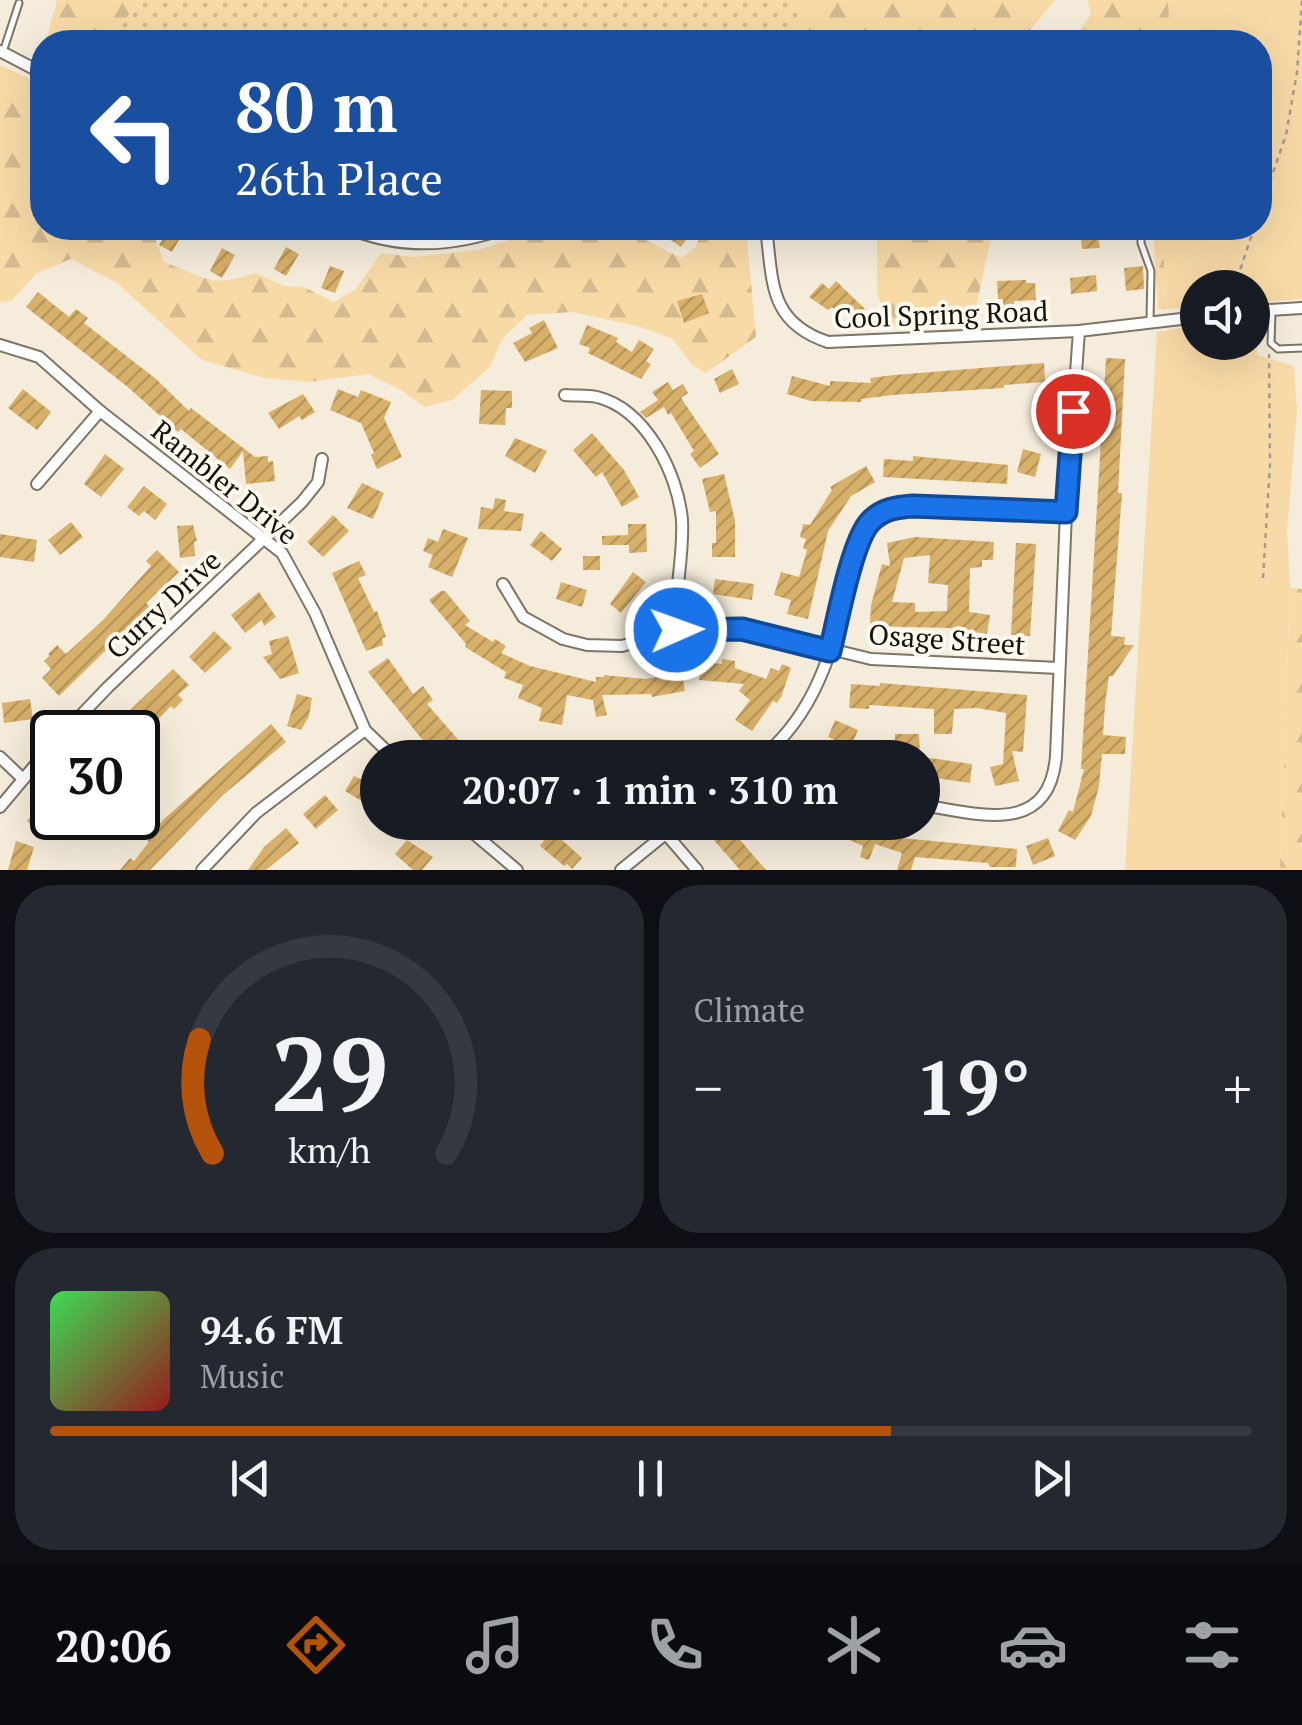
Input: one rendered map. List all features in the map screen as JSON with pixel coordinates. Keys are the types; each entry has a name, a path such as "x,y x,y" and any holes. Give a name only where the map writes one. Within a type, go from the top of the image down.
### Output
{"street":[{"path":"2,52 30,67"},
{"path":"384,240 424,244 463,240"},
{"name":"Cool Spring Road","path":"768,240 780,307 794,325 828,342 1078,331 1180,320"},
{"path":"1272,310 1302,308"},
{"path":"940,808 1003,816 1024,813 1048,788 1056,756 1078,331"},
{"name":"Rambler Drive","path":"0,345 39,357 100,411 282,553 294,571 366,730 376,740"},
{"path":"565,396 597,397 619,407 640,425 666,464 682,522 676,630"},
{"path":"37,484 100,411"},
{"name":"Curry Drive","path":"86,710 318,482 322,459"},
{"path":"781,740 808,706 830,651 867,525 889,509 931,506 1066,512"},
{"name":"Osage Street","path":"503,584 523,617 563,639 587,645 622,646 676,630 742,629 871,659 1059,668"},
{"path":"202,870 256,814 366,730"},
{"path":"0,757 22,778"},
{"path":"0,807 30,769"},
{"path":"481,840 516,870"},
{"path":"621,870 658,840"},
{"path":"671,840 697,870"}],"lane":[{"path":"2,52 19,2"},
{"path":"1141,240 1150,271 1150,323"},
{"path":"1272,310 1271,342 1278,349 1302,348"}],"path":[{"path":"1272,175 1286,135 1297,72 1302,0"},
{"path":"1240,270 1250,240"},
{"path":"1263,578 1270,464 1267,397 1271,342"}],"green space":[{"path":"57,0 1055,0 1030,30 49,30"},
{"path":"132,0 798,0 796,30 120,30 135,3"},
{"path":"1087,0 1168,0 1169,30 1080,30 1091,14"},
{"path":"1168,0 1302,0 1302,299 1270,302 1270,270 1180,270 1180,308 1165,309 1163,240 1272,240 1272,30 1169,30"},
{"path":"0,65 30,79 30,240 156,240 164,262 199,276 218,281 255,273 284,286 304,287 334,302 356,289 381,253 414,257 478,250 509,240 646,240 681,258 696,247 698,240 747,240 756,337 706,373 692,365 673,339 641,327 572,312 527,315 502,339 490,367 452,400 425,407 368,374 309,382 265,378 202,360 117,283 71,259 37,273 11,301 0,302"},
{"path":"877,240 990,240 972,326 918,322 890,327 877,294"},
{"path":"1154,240 1163,240 1165,309 1158,310"},
{"path":"1180,328 1180,360 1270,359 1294,366 1297,410 1287,531 1290,588 1280,870 1125,870 1157,332"},
{"path":"1290,588 1302,589 1302,870 1280,870"}],"building":[{"path":"162,240 179,240 172,252 159,245"},
{"path":"1081,240 1099,240 1100,248 1082,249"},
{"path":"286,247 299,254 286,276 274,269"},
{"path":"222,248 235,255 222,278 210,271"},
{"path":"330,266 344,271 335,293 321,288"},
{"path":"1143,266 1144,289 1126,291 1124,268"},
{"path":"1096,275 1097,291 1071,294 1070,278"},
{"path":"836,281 865,309 854,320 841,309 838,313 832,307 828,310 809,297 822,283 829,289"},
{"path":"997,281 1035,283 1036,300 1003,306 1003,299 998,299"},
{"path":"38,292 69,317 76,309 88,318 84,323 156,379 189,411 191,408 255,457 268,456 268,462 273,461 275,481 246,484 243,451 230,469 181,429 178,432 26,307"},
{"path":"702,294 709,313 684,323 677,301"},
{"path":"544,320 558,348 525,362 513,343 532,333 529,328"},
{"path":"587,325 618,338 616,342 632,352 639,340 654,349 646,361 651,364 641,379 588,353 590,348 579,344"},
{"path":"1106,358 1125,359 1118,493 1122,493 1111,636 1125,637 1124,645 1134,645 1113,676 1109,676 1105,704 1103,735 1126,737 1125,754 1102,754 1091,816 1075,840 1058,831 1069,810 1073,812 1084,769"},
{"path":"1044,363 1045,382 1004,388 892,395 861,402 811,401 787,394 792,376 830,386 830,381 871,383 870,378 894,375"},
{"path":"732,369 739,384 720,393 714,379"},
{"path":"668,382 673,390 683,384 688,393 681,398 719,454 700,468 671,413 668,415 664,407 646,418 640,412 658,400 652,392"},
{"path":"23,389 51,412 37,430 8,408"},
{"path":"338,389 358,397 361,390 391,402 384,418 402,457 377,469 361,423 330,410"},
{"path":"481,390 512,391 512,408 506,408 505,425 479,424"},
{"path":"303,394 315,412 302,420 299,416 279,429 268,413"},
{"path":"592,433 624,470 639,497 622,507 602,472 596,477 573,450"},
{"path":"515,438 547,451 535,473 505,456"},
{"path":"1023,449 1041,454 1035,477 1017,472"},
{"path":"105,454 124,469 101,497 84,484"},
{"path":"913,456 1008,465 1007,484 883,477 884,459 913,461"},
{"path":"866,466 875,482 851,496 828,531 808,619 787,614 791,600 774,595 781,572 799,577 807,550 803,548 806,539 800,537 803,524 810,525 832,490 830,487"},
{"path":"724,474 735,521 735,557 712,557 716,511 710,512 702,479"},
{"path":"362,483 384,493 373,519 347,508"},
{"path":"144,486 167,504 155,520 144,511 139,516 127,507"},
{"path":"495,498 506,500 504,511 524,514 521,531 478,529 481,507 493,509"},
{"path":"333,515 349,531 323,557 307,542"},
{"path":"71,522 83,537 60,555 48,540"},
{"path":"628,524 646,524 647,552 629,553 629,545 602,545 602,536 628,535"},
{"path":"193,525 195,556 180,558 177,526"},
{"path":"443,529 468,538 452,577 428,567 433,555 423,551 428,538 438,542"},
{"path":"541,531 562,549 552,561 530,545"},
{"path":"0,534 37,540 34,562 0,557"},
{"path":"915,537 994,542 993,560 982,560 982,567 970,568 969,612 990,615 987,634 948,628 870,626 871,605 882,564 890,566 887,543","holes":["930,555 928,583 948,585 947,611 915,612 915,603 892,602 904,558"]},
{"path":"1016,543 1036,544 1030,636 1011,635"},
{"path":"157,550 179,572 146,603 150,607 59,696 42,678 51,669 44,661 48,654 57,645 66,654 103,620 151,566 146,561"},
{"path":"583,556 600,556 600,570 583,570"},
{"path":"359,561 366,575 358,578 374,612 377,611 386,637 382,638 383,645 366,651 332,573"},
{"path":"633,572 646,582 621,613 610,604"},
{"path":"715,579 754,584 752,600 713,594"},
{"path":"561,582 587,590 582,607 556,599"},
{"path":"441,591 470,621 465,625 506,646 501,653 530,666 596,682 596,677 604,675 645,679 681,668 685,691 652,697 602,695 607,715 596,717 593,700 567,695 562,725 539,721 542,708 518,698 523,685 504,678 506,672 465,647 429,600"},
{"path":"259,592 276,617 264,626 262,620 245,633 231,615"},
{"path":"214,631 232,648 205,673 189,657"},
{"path":"288,636 299,673 280,679 263,657 272,654 269,641"},
{"path":"388,658 413,694 423,686 433,700 427,704 458,740 423,740 368,672"},
{"path":"722,659 735,661 735,668 766,679 771,668 779,671 782,664 791,668 781,697 777,703 773,701 752,731 735,720 750,700 739,691 744,684 699,680 701,662 722,664"},
{"path":"173,669 189,685 178,695 183,700 160,717 160,710 130,710"},
{"path":"851,684 1027,695 1023,752 1012,751 1019,781 995,786 990,767 1003,764 1006,713 954,709 952,734 934,734 934,709 869,705 869,709 849,708"},
{"path":"297,694 312,698 309,716 301,730 287,726"},
{"path":"30,699 30,719 4,723 2,703"},
{"path":"835,720 858,730 854,740 828,737"},
{"path":"271,724 286,742 223,795 150,870 120,870 130,858 134,861 147,840 160,840 160,823"},
{"path":"895,734 919,734 919,740 895,740"},
{"path":"940,760 972,764 970,783 940,779"},
{"path":"354,776 360,779 360,800 345,791"},
{"path":"325,795 338,810 316,829 303,814"},
{"path":"286,828 299,843 266,870 248,870 264,847"},
{"path":"1048,838 1055,856 1033,865 1026,846"},
{"path":"407,840 433,857 422,870 413,870 395,854"},
{"path":"544,840 562,840 582,858 572,869 540,846"},
{"path":"714,840 740,840 766,870 740,870"},
{"path":"849,840 922,840 1017,849 1016,867 915,857 911,870 897,870 902,853 875,844 869,860 860,857 863,846"},
{"path":"16,841 34,847 27,870 8,870"}],"route":[{"path":"676,630 742,629 830,651 862,533 880,514 913,506 1066,512 1073,411"}]}
